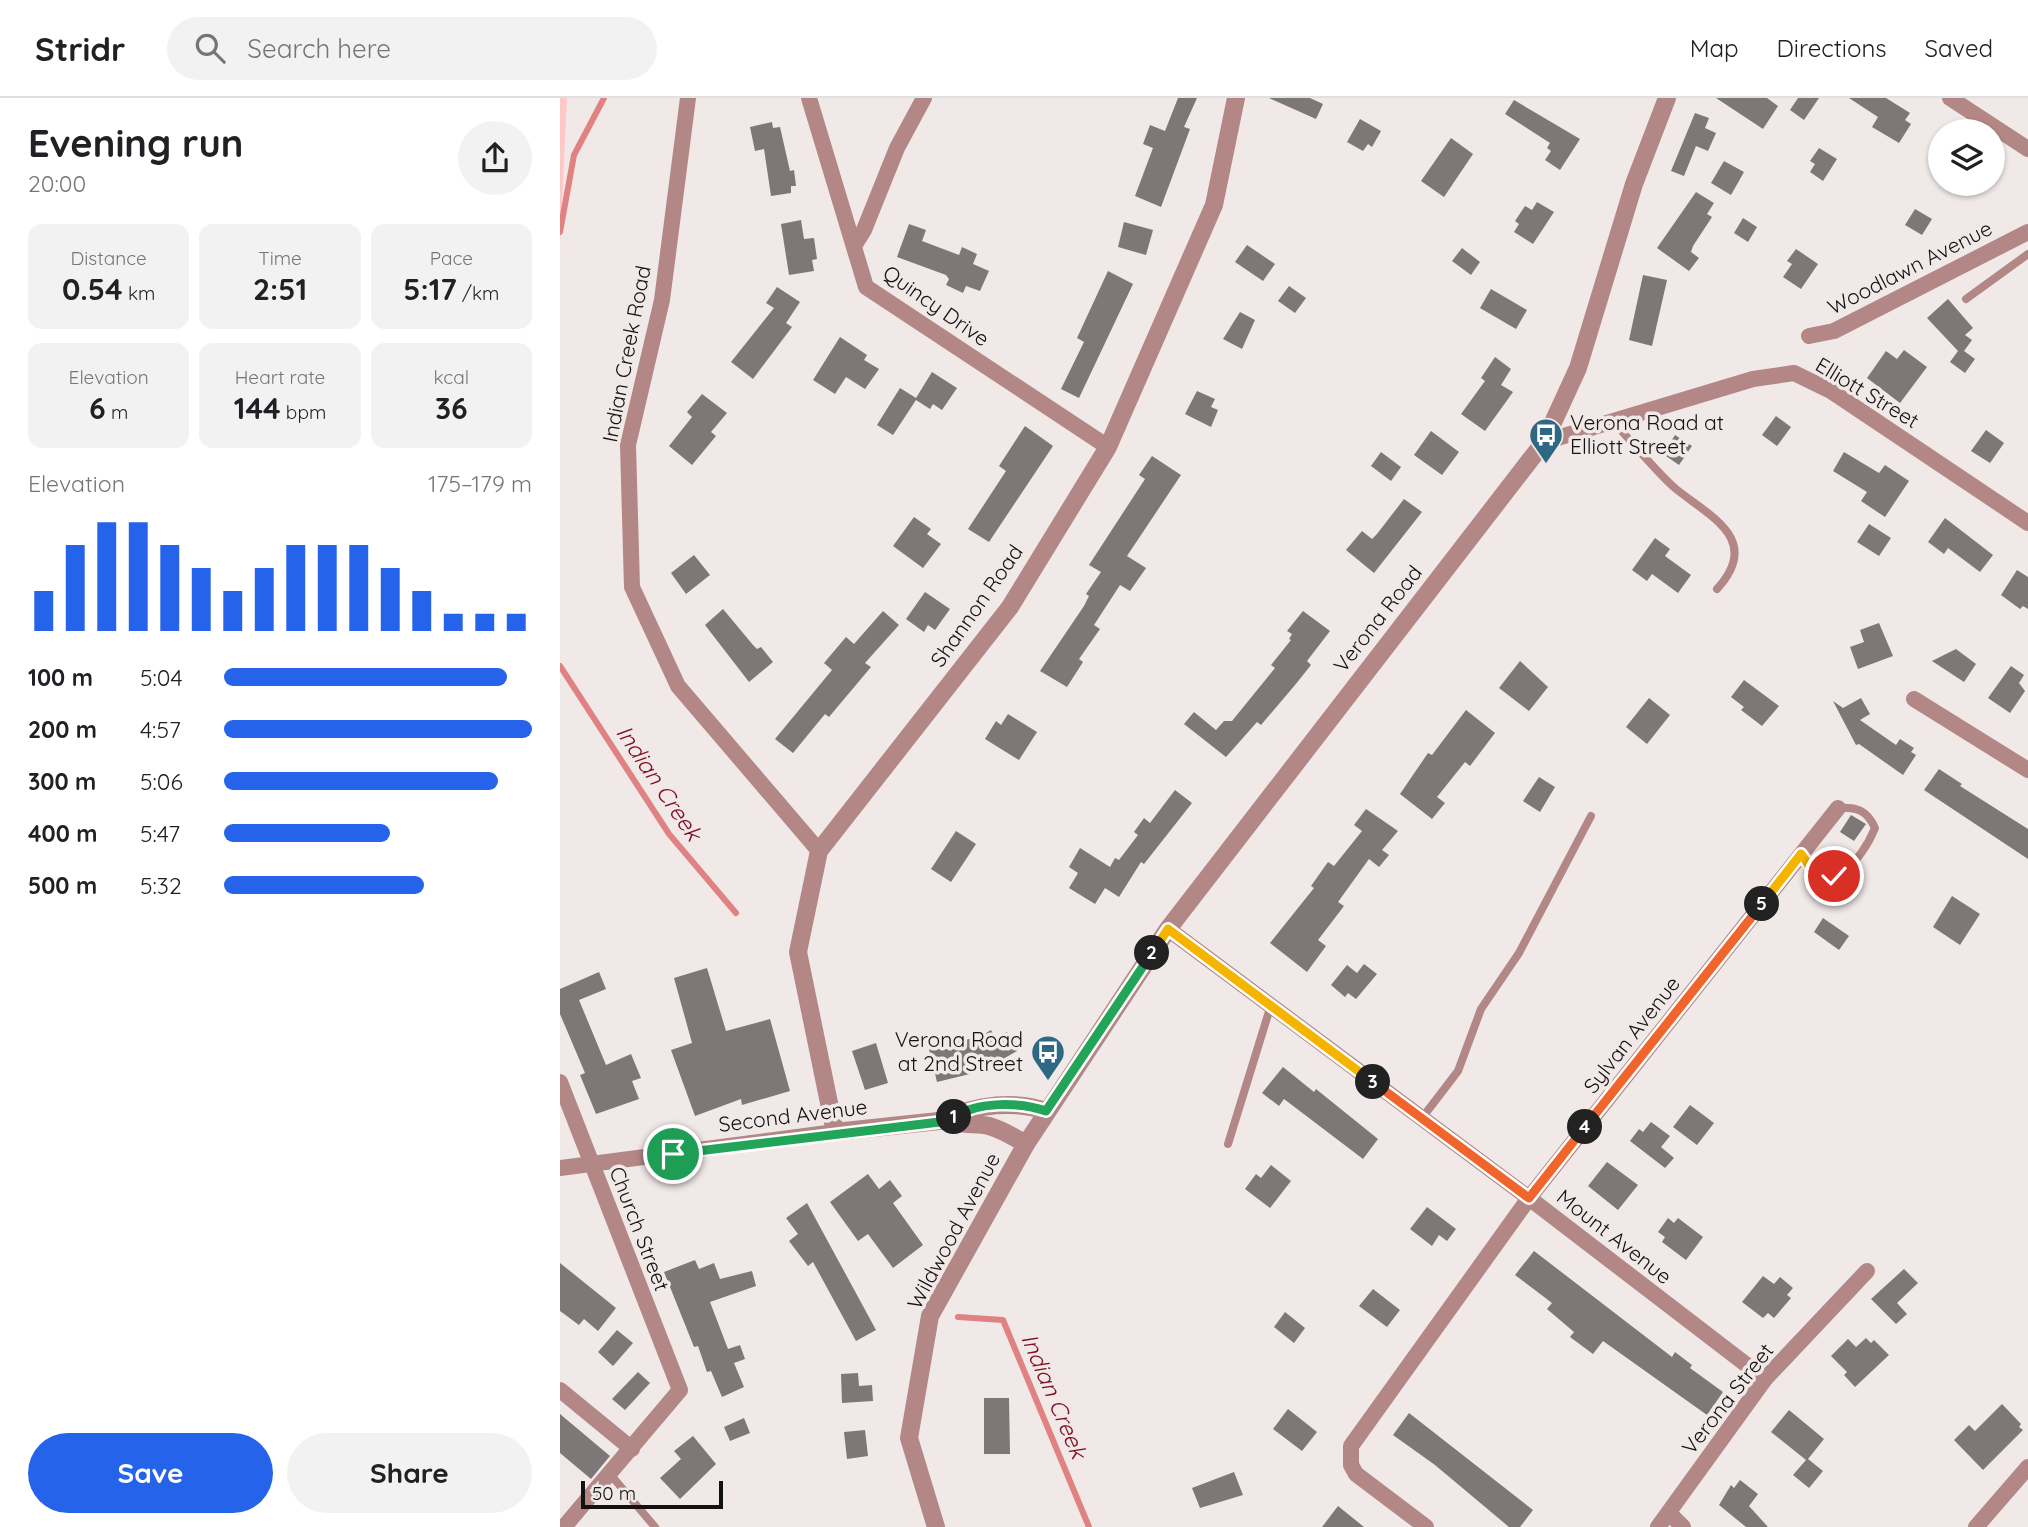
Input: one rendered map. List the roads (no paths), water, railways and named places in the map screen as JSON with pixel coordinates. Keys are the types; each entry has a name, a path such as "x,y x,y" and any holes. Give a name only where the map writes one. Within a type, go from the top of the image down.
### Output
{"street":[{"name":"Indian Creek Road","path":"688,98 662,300 628,445 632,587 678,686 819,851"},
{"name":"Quincy Drive","path":"808,98 866,287 1108,447"},
{"path":"854,246 864,230 897,148 923,98"},
{"name":"Shannon Road","path":"835,1132 798,952 819,851 1010,607 1108,447 1214,205 1236,98"},
{"name":"Verona Road","path":"1042,1117 1168,929 1544,442 1578,368 1634,184 1667,98"},
{"path":"1950,98 2028,149"},
{"name":"Woodlawn Avenue","path":"1809,336 1834,331 2028,232"},
{"name":"Elliott Street","path":"1544,442 1753,379 1794,373 1831,391 2028,523"},
{"path":"1914,699 2026,766"},
{"name":"Sylvan Avenue","path":"1426,1527 1366,1484 1351,1465 1351,1446 1529,1198 1838,808"},
{"name":"Mount Avenue","path":"1168,929 1529,1198 1765,1379"},
{"name":"Church Street","path":"560,1082 680,1390 632,1449"},
{"name":"Second Avenue","path":"948,1121 960,1113 1027,1104 1042,1117"},
{"name":"Wildwood Avenue","path":"936,1527 909,1438 930,1316 1042,1117"},
{"name":"Second Avenue","path":"560,1168 835,1132 948,1121 961,1126 986,1125 1008,1132 1026,1144"},
{"name":"Verona Street","path":"1658,1527 1765,1379 1867,1272"},
{"path":"560,1390 632,1449 564,1527"},
{"path":"1976,1527 2028,1467"},
{"path":"1669,1513 1683,1527"}],"lane":[{"path":"1966,299 2028,254"},
{"path":"1612,421 1675,488 1704,508 1729,531 1736,554 1727,577 1717,589"},
{"path":"1801,854 1811,868 1834,876 1843,874 1856,860 1875,828 1870,817 1862,810 1838,808"},
{"path":"1422,1118 1458,1071 1481,1009 1518,953 1591,816"},
{"path":"1228,1144 1271,1005"},
{"path":"610,1474 655,1527"}],"waterway":[{"name":"Indian Creek","path":"560,232 574,155 604,98"},
{"name":"Indian Creek","path":"560,666 669,834 736,913"},
{"name":"Indian Creek","path":"958,1317 1003,1320 1089,1527"}],"place":[{"name":"Verona Road at Elliott Street","path":"1546,465"},
{"name":"Verona Road at 2nd Street","path":"1048,1082"}]}
